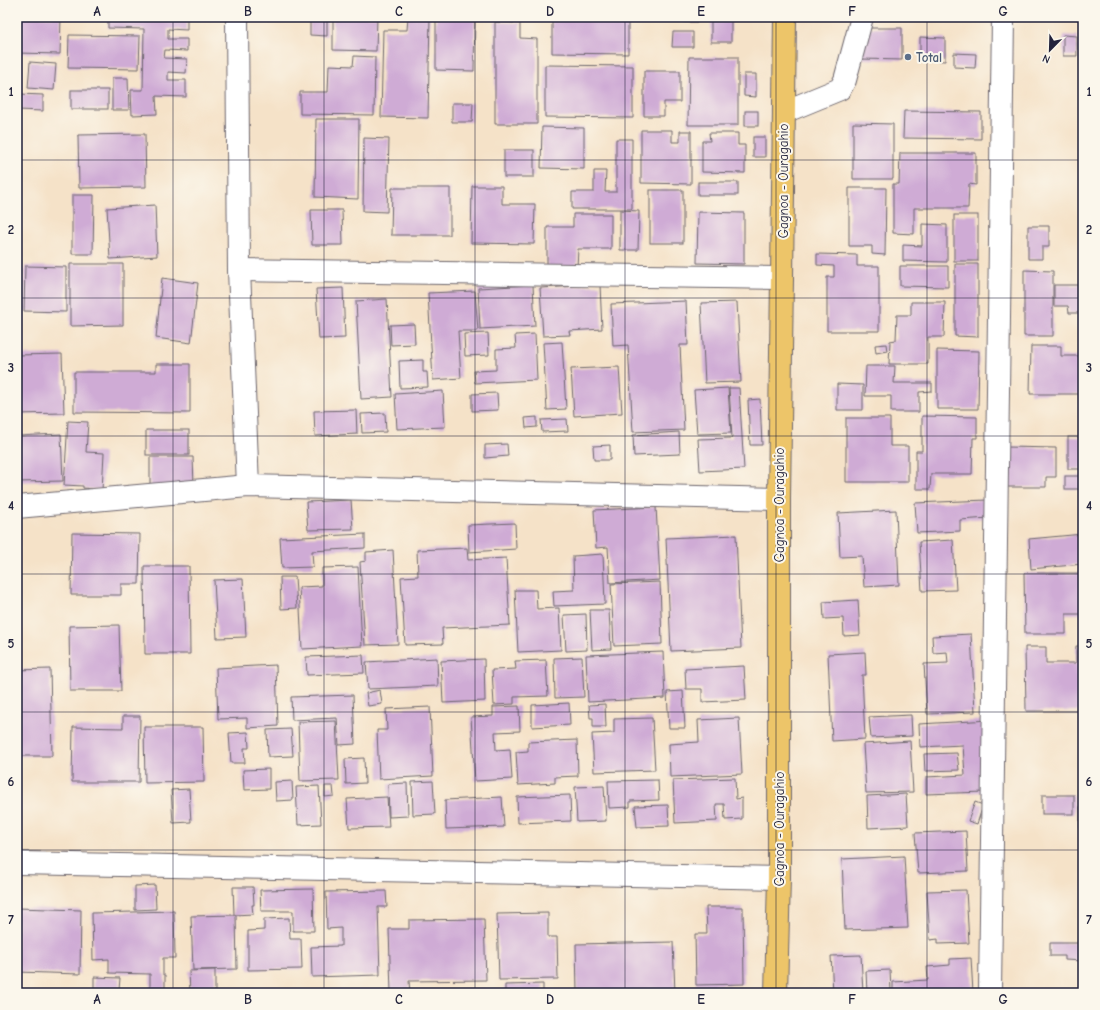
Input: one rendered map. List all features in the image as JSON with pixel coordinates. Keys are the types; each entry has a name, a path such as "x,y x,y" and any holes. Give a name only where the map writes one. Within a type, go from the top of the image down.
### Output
{"main road":[{"name":"Gagnoa - Ouragahio","path":"776,993 779,878 779,499 785,17"}],"street":[{"path":"237,17 240,270 248,486"},
{"path":"784,112 840,89 845,80 862,17"},
{"path":"990,991 1003,17"},
{"path":"240,270 782,278"},
{"path":"17,507 248,486 779,499"},
{"path":"17,863 779,878"}],"building":[{"path":"17,17 61,17 60,54 17,53"},
{"path":"108,17 187,17 187,30 168,29 168,39 187,39 187,51 165,50 164,58 187,59 186,73 168,72 168,80 186,80 186,97 156,96 157,114 132,115 131,90 143,90 144,29 108,28"},
{"path":"310,17 327,17 327,36 310,35"},
{"path":"333,17 377,17 376,51 333,50"},
{"path":"408,17 430,17 428,118 381,117 383,30 407,30"},
{"path":"436,17 475,17 474,71 436,70"},
{"path":"552,17 628,17 628,54 552,53"},
{"path":"684,17 697,17 697,22 684,22"},
{"path":"711,17 731,17 731,42 711,42"},
{"path":"495,22 520,23 520,38 537,39 537,124 495,124"},
{"path":"862,28 902,28 902,60 862,59"},
{"path":"673,32 693,32 693,47 672,47"},
{"path":"69,35 140,36 139,69 68,68"},
{"path":"1063,35 1077,36 1077,56 1063,56"},
{"path":"920,37 945,38 945,61 920,60"},
{"path":"954,53 976,54 975,68 954,67"},
{"path":"354,56 375,57 374,115 300,114 300,92 328,92 329,65 353,66"},
{"path":"689,57 738,57 738,125 688,125"},
{"path":"30,62 56,64 54,90 28,88"},
{"path":"545,65 633,66 633,118 545,117"},
{"path":"644,71 680,71 680,102 664,102 664,116 644,116"},
{"path":"744,74 756,74 756,97 744,96"},
{"path":"112,78 128,78 129,110 112,110"},
{"path":"71,90 108,90 108,109 71,109"},
{"path":"19,94 43,95 43,111 18,110"},
{"path":"452,103 473,103 472,122 452,122"},
{"path":"745,111 758,111 758,126 745,126"},
{"path":"904,111 981,112 981,139 903,138"},
{"path":"316,119 359,119 358,199 315,197"},
{"path":"853,123 893,124 893,179 853,179"},
{"path":"542,127 584,128 584,169 541,168"},
{"path":"641,130 672,130 672,142 680,142 680,131 691,131 691,184 641,183"},
{"path":"709,133 738,133 738,145 745,145 745,173 702,172 702,141 710,141"},
{"path":"145,134 146,187 79,188 78,135"},
{"path":"753,137 765,137 765,157 753,157"},
{"path":"364,138 389,139 387,212 363,211"},
{"path":"616,139 632,139 632,209 572,209 572,192 594,192 594,171 606,171 605,192 616,192"},
{"path":"504,150 534,150 534,177 504,177"},
{"path":"900,153 976,153 976,185 969,184 968,208 914,208 914,234 893,233 893,184 899,184"},
{"path":"698,182 738,182 738,195 698,195"},
{"path":"472,186 502,186 502,204 535,204 534,244 471,243"},
{"path":"392,188 450,188 450,235 391,235"},
{"path":"849,188 886,188 885,255 872,254 872,246 849,246"},
{"path":"650,190 683,190 683,243 650,243"},
{"path":"72,195 94,195 93,254 72,254"},
{"path":"17,198 19,198 19,262 17,262"},
{"path":"155,205 157,256 110,259 107,208"},
{"path":"311,210 342,210 343,245 312,245"},
{"path":"620,210 639,211 638,250 620,250"},
{"path":"698,212 744,213 744,264 697,263"},
{"path":"573,214 611,214 611,249 578,249 577,267 547,267 547,227 573,227"},
{"path":"954,215 978,215 978,261 954,261"},
{"path":"922,224 947,225 947,262 903,261 903,245 922,246"},
{"path":"1028,226 1049,226 1049,247 1042,247 1042,259 1028,259"},
{"path":"817,254 857,255 857,266 879,266 879,331 827,331 827,277 834,277 834,266 817,265"},
{"path":"70,264 123,264 123,325 70,326"},
{"path":"955,264 978,264 978,337 955,336"},
{"path":"25,266 66,267 66,312 24,311"},
{"path":"900,266 948,266 948,287 900,286"},
{"path":"1024,270 1053,271 1053,336 1024,336"},
{"path":"162,278 198,283 191,343 156,338"},
{"path":"533,285 535,326 480,329 478,288"},
{"path":"600,285 602,329 569,331 570,335 543,336 540,288"},
{"path":"1054,285 1083,285 1083,313 1069,313 1068,306 1054,306"},
{"path":"343,288 345,338 319,339 316,289"},
{"path":"475,291 478,331 458,331 461,378 433,380 428,293"},
{"path":"387,299 392,397 361,399 356,301"},
{"path":"686,301 688,345 680,345 684,430 633,432 628,345 613,346 611,304"},
{"path":"737,302 741,382 705,383 701,303"},
{"path":"911,302 945,302 944,337 928,337 928,364 889,364 890,341 896,340 897,315 911,315"},
{"path":"414,324 415,344 391,345 390,325"},
{"path":"488,333 489,355 465,356 464,334"},
{"path":"535,334 537,380 475,383 474,371 496,370 496,349 516,348 515,335"},
{"path":"562,342 566,409 547,410 543,343"},
{"path":"886,344 887,351 876,353 875,345"},
{"path":"1031,346 1061,346 1061,356 1083,356 1083,394 1030,394"},
{"path":"937,350 979,351 978,409 937,409"},
{"path":"62,354 64,413 17,414 17,355"},
{"path":"423,360 423,372 427,372 428,387 400,388 399,361"},
{"path":"156,364 190,364 190,413 74,412 74,372 156,372"},
{"path":"866,366 895,366 894,383 932,383 932,391 919,392 919,412 891,412 891,396 865,396"},
{"path":"619,367 622,413 574,416 571,369"},
{"path":"837,384 863,385 863,410 837,410"},
{"path":"728,388 731,433 697,434 694,390"},
{"path":"729,388 739,388 744,469 700,471 698,439 732,438"},
{"path":"443,391 445,427 397,429 395,394"},
{"path":"497,393 498,410 472,411 472,394"},
{"path":"760,399 762,445 750,445 748,400"},
{"path":"356,410 357,434 315,436 314,411"},
{"path":"385,413 386,432 362,433 361,414"},
{"path":"922,416 977,417 977,438 973,438 972,474 931,474 930,489 916,489 916,451 922,451"},
{"path":"537,417 537,427 526,428 525,418"},
{"path":"846,418 890,418 890,446 908,446 908,482 846,482"},
{"path":"567,419 568,431 542,432 541,420"},
{"path":"68,421 88,422 86,452 104,453 102,490 83,488 83,486 64,485"},
{"path":"146,430 189,430 189,455 146,455"},
{"path":"679,432 680,454 634,456 633,435"},
{"path":"61,434 63,481 17,482 17,436"},
{"path":"1068,437 1083,437 1083,469 1068,469"},
{"path":"507,444 508,456 485,458 485,445"},
{"path":"610,445 610,460 594,460 593,446"},
{"path":"1007,447 1056,448 1056,477 1046,477 1046,487 1006,487"},
{"path":"150,457 193,457 194,487 150,487"},
{"path":"1065,476 1083,476 1083,489 1065,489"},
{"path":"351,500 353,529 308,530 306,502"},
{"path":"987,500 989,518 960,520 960,531 917,533 915,503"},
{"path":"656,507 660,580 610,583 608,547 596,548 594,510"},
{"path":"896,510 899,585 864,587 862,556 840,557 838,513"},
{"path":"515,523 516,549 469,552 468,525"},
{"path":"72,533 140,534 139,584 121,584 121,595 71,595"},
{"path":"365,534 365,548 312,551 313,567 282,568 280,538"},
{"path":"1083,534 1083,564 1031,569 1029,539"},
{"path":"736,535 741,648 671,651 666,538"},
{"path":"953,540 956,590 922,591 919,542"},
{"path":"467,548 468,560 506,558 510,625 442,628 443,644 405,645 401,577 418,576 417,550"},
{"path":"393,550 398,644 365,645 360,562 366,561 366,552"},
{"path":"603,554 605,604 554,606 553,591 574,590 573,556"},
{"path":"144,566 189,566 190,654 145,654"},
{"path":"358,567 362,646 302,649 299,587 322,586 322,568"},
{"path":"1024,573 1083,573 1083,614 1066,614 1066,634 1025,634"},
{"path":"280,577 295,577 297,608 281,609"},
{"path":"243,579 246,637 217,638 214,580"},
{"path":"660,582 662,644 614,646 611,584"},
{"path":"515,590 536,590 537,609 559,608 561,650 518,652"},
{"path":"858,600 860,635 844,636 843,618 824,619 823,602"},
{"path":"590,610 609,610 611,649 592,650"},
{"path":"586,614 587,650 566,651 564,615"},
{"path":"119,625 121,691 70,691 69,626"},
{"path":"971,634 975,712 927,714 924,664 948,663 947,652 933,653 932,636"},
{"path":"1076,646 1083,646 1083,711 1026,711 1025,647 1046,647 1046,663 1076,663"},
{"path":"663,652 665,698 588,702 586,655"},
{"path":"865,652 866,675 862,675 865,739 832,741 828,654"},
{"path":"363,655 364,673 307,675 306,657"},
{"path":"582,657 584,697 555,698 554,658"},
{"path":"437,658 438,686 368,689 366,662"},
{"path":"484,659 485,701 443,703 441,661"},
{"path":"546,660 548,696 514,697 514,704 494,705 492,670 516,669 515,661"},
{"path":"276,665 278,726 247,728 247,718 218,719 216,668"},
{"path":"744,666 746,700 702,702 702,689 686,689 685,669"},
{"path":"50,669 52,756 17,756 17,670"},
{"path":"380,690 382,704 368,706 366,693"},
{"path":"683,691 685,728 669,728 667,692"},
{"path":"353,695 355,744 339,745 337,718 292,720 291,697"},
{"path":"569,703 570,725 532,727 532,705"},
{"path":"605,704 606,727 593,727 593,718 590,718 589,705"},
{"path":"519,706 520,731 495,732 496,750 510,749 512,779 475,781 471,717 493,716 493,707"},
{"path":"430,707 433,776 379,779 377,730 387,730 386,709"},
{"path":"911,715 912,736 871,738 869,717"},
{"path":"123,716 140,716 139,782 72,782 73,727 123,728"},
{"path":"652,718 655,770 594,772 592,734 614,733 614,719"},
{"path":"739,718 742,774 670,777 669,744 699,742 698,720"},
{"path":"990,720 985,792 926,794 926,777 965,775 963,745 920,747 919,724"},
{"path":"336,721 339,780 300,781 298,722"},
{"path":"144,727 203,727 204,782 145,783"},
{"path":"291,729 293,756 268,757 267,730"},
{"path":"248,732 249,748 244,748 245,763 231,763 229,733"},
{"path":"577,740 578,776 555,777 555,783 518,785 516,752 528,751 528,742"},
{"path":"910,741 913,792 866,793 863,744"},
{"path":"957,753 959,770 925,771 924,754"},
{"path":"364,758 365,783 346,784 345,759"},
{"path":"269,769 269,789 244,790 243,770"},
{"path":"735,778 736,799 742,798 742,819 725,820 724,804 716,804 717,821 675,823 673,780"},
{"path":"658,780 659,800 630,801 630,807 609,808 608,781"},
{"path":"292,781 293,800 276,801 275,782"},
{"path":"433,781 435,814 413,815 412,782"},
{"path":"407,783 408,816 389,817 388,784"},
{"path":"319,786 321,824 298,825 296,787"},
{"path":"325,786 333,786 334,796 325,797"},
{"path":"604,786 606,821 577,822 575,787"},
{"path":"189,789 191,822 173,823 171,790"},
{"path":"906,794 908,826 868,828 867,796"},
{"path":"570,795 571,821 518,823 517,797"},
{"path":"1042,795 1074,795 1074,814 1042,814"},
{"path":"387,797 389,827 349,828 347,799"},
{"path":"502,797 504,827 446,829 445,800"},
{"path":"975,802 983,805 977,824 968,821"},
{"path":"668,805 669,826 637,827 635,806"},
{"path":"1080,807 1083,807 1083,837 1080,837"},
{"path":"966,831 968,871 918,873 915,833"},
{"path":"904,856 908,928 845,930 842,859"},
{"path":"155,885 156,909 135,910 135,886"},
{"path":"233,887 253,887 253,914 234,915"},
{"path":"313,889 314,931 293,931 293,911 261,911 260,890"},
{"path":"966,890 969,943 938,944 938,939 930,940 927,891"},
{"path":"386,891 387,907 378,907 380,975 312,977 311,947 341,946 341,928 327,929 326,892"},
{"path":"706,907 743,907 744,984 696,985 695,934 707,934"},
{"path":"17,908 81,910 80,974 17,972"},
{"path":"174,911 175,958 163,958 165,993 94,993 94,977 120,978 119,990 150,990 150,974 109,973 109,959 93,960 92,913"},
{"path":"548,913 548,937 557,937 558,979 499,980 497,914"},
{"path":"236,915 237,969 193,970 191,916"},
{"path":"289,918 290,939 301,939 302,969 248,970 248,931 264,930 264,919"},
{"path":"484,919 486,980 409,981 410,993 391,993 389,929 409,929 409,920"},
{"path":"673,942 675,993 577,993 576,944"},
{"path":"1050,943 1083,943 1083,961 1065,960 1065,956 1050,956"},
{"path":"861,955 863,993 833,993 831,956"},
{"path":"971,958 973,993 893,993 893,982 928,980 927,967 950,965 950,959"},
{"path":"215,970 215,993 190,993 189,971"},
{"path":"890,970 891,993 867,993 866,971"},
{"path":"543,984 543,993 505,993 505,985"}],"place":[{"name":"Total","path":"908,57"}]}
